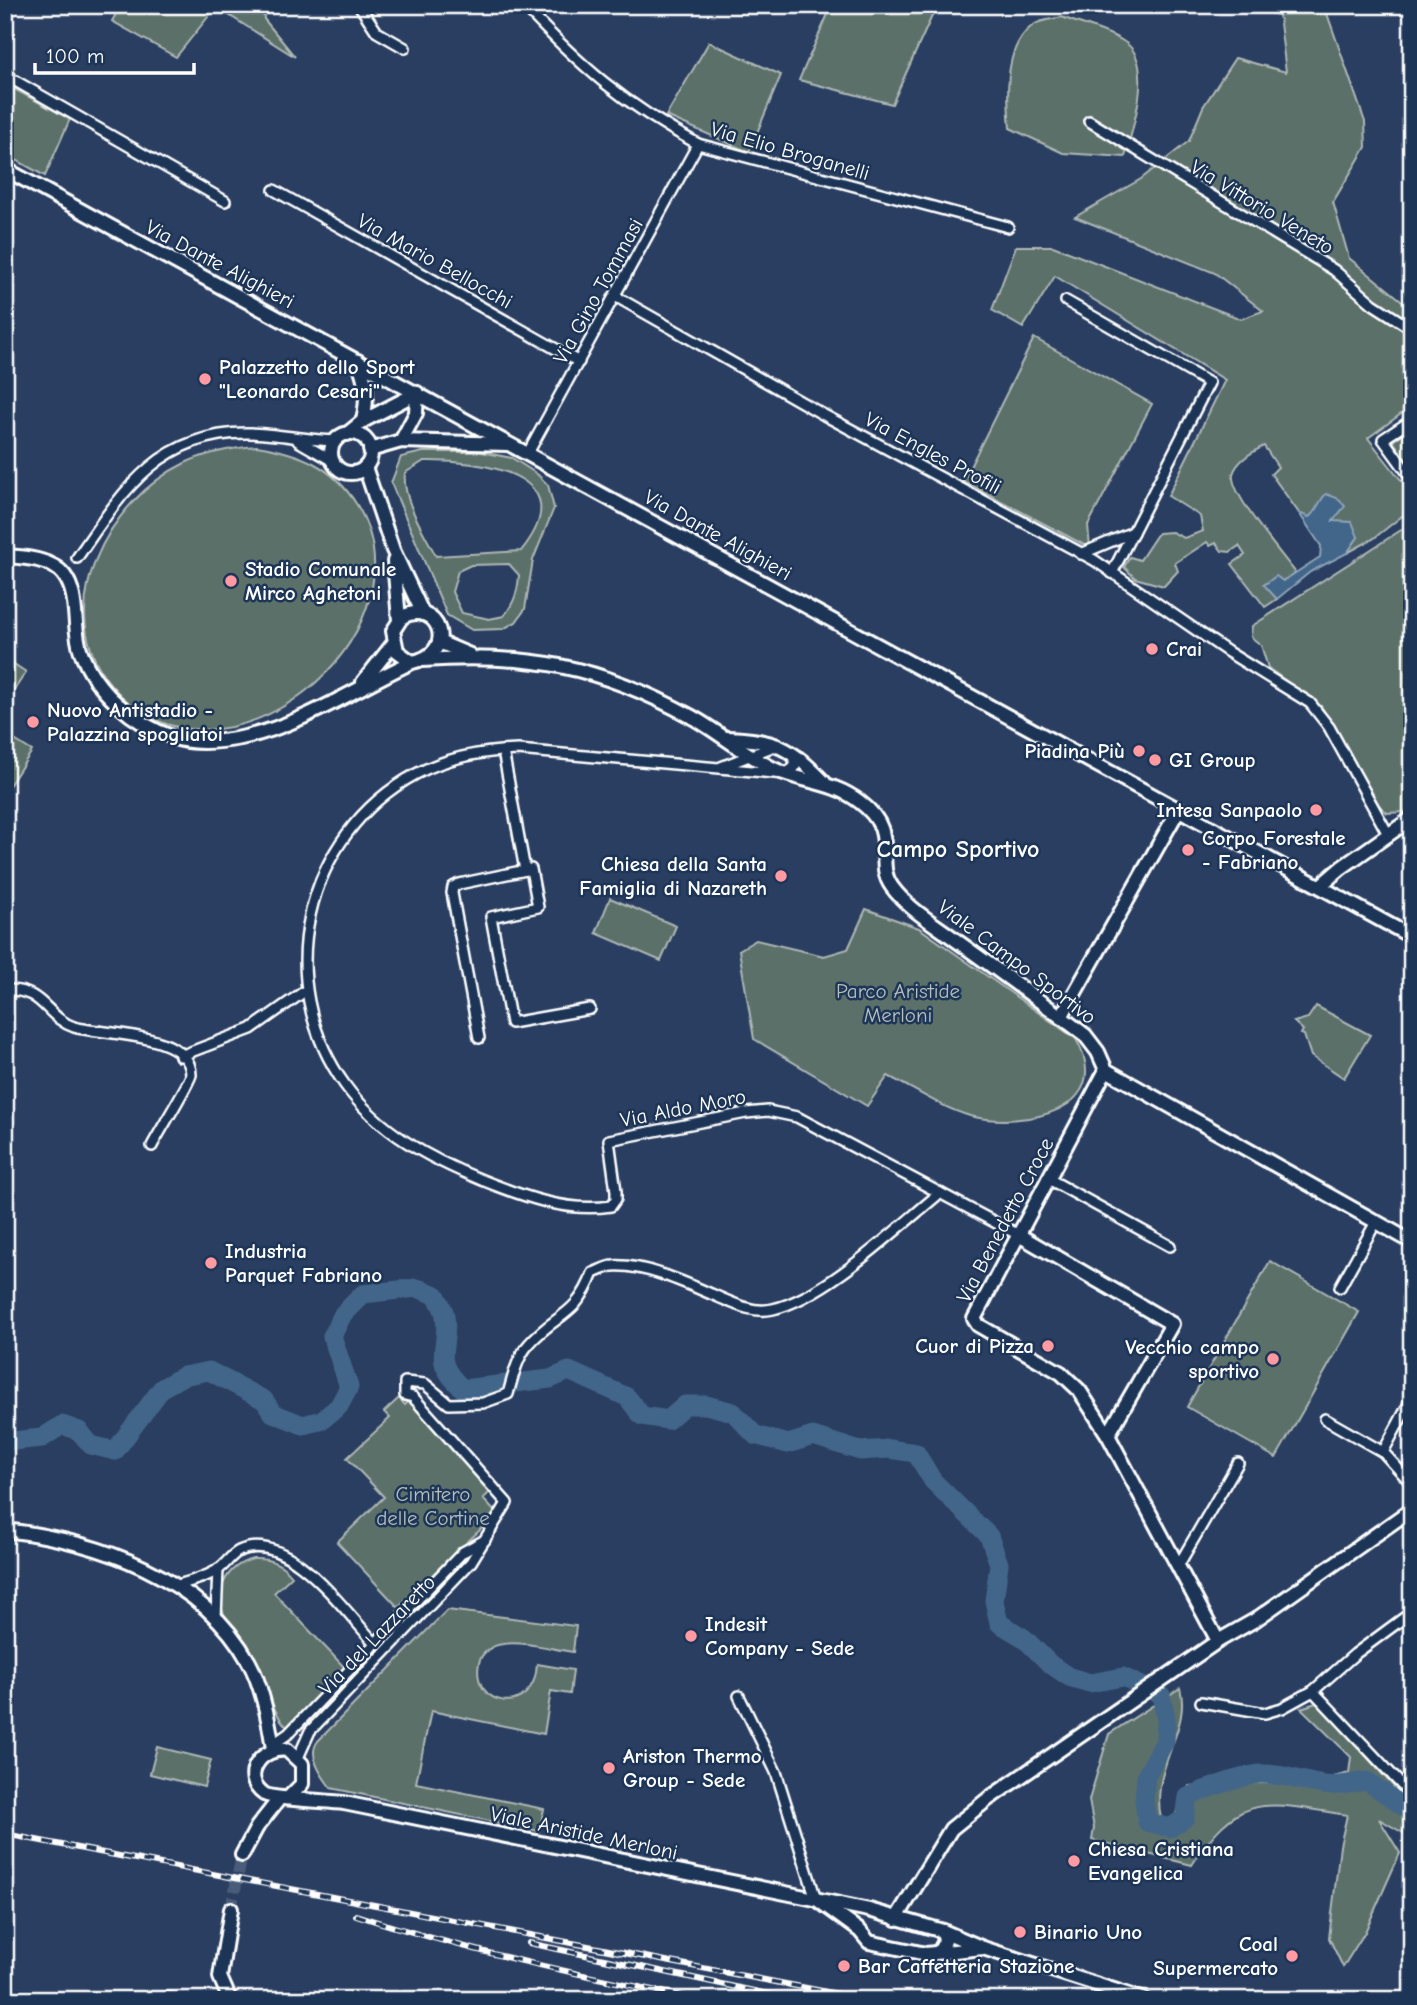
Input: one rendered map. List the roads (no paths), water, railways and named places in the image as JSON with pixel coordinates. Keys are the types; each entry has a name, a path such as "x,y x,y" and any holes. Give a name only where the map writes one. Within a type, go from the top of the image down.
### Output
{"street":[{"path":"359,5 377,32 405,48"},
{"name":"Via Elio Broganelli","path":"523,5 590,74 657,122 698,144 1008,227"},
{"path":"1408,5 1412,12"},
{"path":"5,75 225,201"},
{"name":"Via Vittorio Veneto","path":"1089,121 1334,270 1373,304 1412,329"},
{"name":"Via Gino Tommasi","path":"528,453 698,144"},
{"name":"Via Dante Alighieri","path":"5,169 1412,937"},
{"name":"Via Mario Bellocchi","path":"274,190 579,362"},
{"name":"Via Engles Profili","path":"615,296 824,415 1081,554 1310,704 1329,727 1388,834"},
{"path":"1066,301 1209,383 1112,573"},
{"path":"358,360 366,382 368,400 363,421"},
{"path":"333,461 331,451 341,438 363,421 417,393"},
{"path":"401,441 416,413 417,393"},
{"path":"1412,419 1383,439 1412,479"},
{"path":"5,556 46,563 63,572 72,587 73,618 81,653 99,686 113,701 174,738 207,742 241,738 276,728 435,652 439,642 435,623 423,614 393,550 365,467 370,450 365,439 296,440 250,433 210,437 170,451 133,480 77,558"},
{"path":"296,440 333,461 340,470 350,473 377,502"},
{"path":"370,450 401,441 512,444"},
{"path":"350,473 365,467"},
{"path":"1081,554 1133,532"},
{"path":"393,550 399,620"},
{"path":"417,661 402,656 393,644 393,629 399,620 408,614 423,614"},
{"name":"Viale Campo Sportivo","path":"439,642 474,657"},
{"path":"359,687 393,644"},
{"name":"Viale Campo Sportivo","path":"417,661 474,657 552,664 597,673 635,687 726,737 785,774 824,782"},
{"name":"Viale Campo Sportivo","path":"726,737 754,739 778,745 792,752 824,782 859,801 877,817 884,837 891,886 925,917 1085,1035 1098,1052 1106,1070"},
{"path":"751,755 778,745"},
{"name":"Via Aldo Moro","path":"785,774 568,753 503,751 484,751 416,774 368,811 345,836 326,868 312,904 304,947 305,991 309,1011 327,1052 345,1084 391,1133 458,1171 544,1201 589,1209 611,1206 616,1199 616,1191 609,1140 768,1111 797,1116 1017,1234"},
{"path":"503,751 525,870"},
{"path":"785,774 794,767 792,752"},
{"name":"Via Aldo Moro","path":"719,767 751,755"},
{"path":"1061,1017 1179,809"},
{"path":"1320,887 1412,818"},
{"path":"479,1038 453,887 531,869 538,907 491,917 511,1023 590,1009"},
{"path":"5,990 34,995 62,1023 82,1030 133,1034 153,1039 187,1062 191,1075 186,1090 171,1108 152,1146"},
{"path":"180,1056 251,1029 305,991"},
{"path":"1106,1070 1412,1242"},
{"name":"Via Benedetto Croce","path":"1106,1070 975,1314 975,1323 1061,1373 1079,1390 1108,1435 1218,1641"},
{"path":"1048,1178 1170,1246"},
{"name":"Via del Lazzaretto","path":"299,1758 310,1731 471,1562 507,1503 402,1389 405,1382 425,1384 449,1404 483,1403 508,1394 514,1374 529,1344 576,1307 593,1273 613,1266 645,1270 709,1293 741,1308 771,1310 803,1298 859,1259 940,1193"},
{"path":"1340,1287 1376,1222"},
{"path":"1017,1234 1172,1324 1108,1435"},
{"path":"1383,1452 1412,1398"},
{"path":"1325,1419 1383,1452 1412,1484"},
{"path":"1178,1566 1238,1463"},
{"path":"896,1919 910,1900 948,1832 988,1799 1206,1649 1255,1620 1412,1509"},
{"path":"5,1530 44,1534 85,1546 178,1585 216,1617 248,1661 256,1678 273,1747"},
{"name":"Via del Lazzaretto","path":"273,1747 463,1552 486,1539"},
{"name":"Via del Lazzaretto","path":"178,1585 218,1569 237,1552 256,1546 278,1549 296,1561 375,1643"},
{"path":"216,1617 218,1569"},
{"path":"1200,1702 1265,1713 1313,1691 1354,1654 1412,1612"},
{"path":"1313,1691 1412,1796"},
{"path":"739,1696 776,1772 816,1899 860,1931 869,1942 926,1954 983,1948"},
{"path":"242,1855 257,1826 284,1798 296,1791 303,1778 299,1758 287,1750 273,1747 261,1756 254,1775 264,1794 284,1798"},
{"name":"Viale Aristide Merloni","path":"303,1778 315,1790 344,1803"},
{"name":"Viale Aristide Merloni","path":"284,1798 344,1803 816,1899 943,1931 983,1948 1145,2000"},
{"path":"910,1900 911,1923"},
{"path":"230,1909 220,1977 230,2000"},
{"path":"860,1931 865,1919 877,1914"},
{"path":"939,1952 945,1941 943,1931"},
{"path":"161,2000 170,2000"}],"water":[{"path":"1326,494 1337,498 1345,506 1333,521 1352,522 1358,537 1347,553 1310,572 1277,599 1264,585 1276,576 1283,581 1320,557 1321,546 1299,513 1309,517"}],"waterway":[{"path":"5,1435 12,1441 42,1438 62,1425 79,1431 91,1445 115,1451 162,1388 183,1376 209,1371 264,1400 273,1413 303,1425 322,1420 339,1406 349,1387 332,1336 343,1314 363,1294 417,1288 436,1295 443,1308 446,1328 444,1362 463,1389 550,1379 569,1371 627,1397 642,1416 668,1420 685,1405 706,1405 733,1412 755,1435 788,1444 813,1436 860,1451 889,1449 916,1453 933,1481 989,1536 999,1564 994,1601 999,1623 1024,1638 1050,1664 1069,1677 1090,1683 1123,1677 1161,1695 1166,1719 1165,1741 1146,1776 1144,1800 1147,1822 1170,1828 1185,1818 1188,1797 1224,1783 1260,1774 1329,1785 1367,1781 1404,1807 1412,1809"}],"tunnel":[{"path":"231,1909 242,1855"}],"railway":[{"path":"5,1834 869,2000"},
{"path":"356,1915 485,1952 702,2000"},
{"path":"529,1943 796,2000"}],"place":[{"name":"Palazzetto dello Sport \"Leonardo Cesari\"","path":"205,379"},
{"name":"Stadio Comunale Mirco Aghetoni","path":"231,581"},
{"name":"Crai","path":"1152,649"},
{"name":"Nuovo Antistadio - Palazzina spogliatoi","path":"33,722"},
{"name":"Piadina Più","path":"1139,751"},
{"name":"GI Group","path":"1155,760"},
{"name":"Intesa Sanpaolo","path":"1316,810"},
{"name":"Corpo Forestale - Fabriano","path":"1188,850"},
{"name":"Chiesa della Santa Famiglia di Nazareth","path":"781,876"},
{"name":"Industria Parquet Fabriano","path":"211,1263"},
{"name":"Cuor di Pizza","path":"1048,1346"},
{"name":"Vecchio campo sportivo","path":"1273,1359"},
{"name":"Indesit Company - Sede","path":"691,1636"},
{"name":"Ariston Thermo Group - Sede","path":"609,1768"},
{"name":"Chiesa Cristiana Evangelica","path":"1074,1861"},
{"name":"Binario Uno","path":"1020,1932"},
{"name":"Coal Supermercato","path":"1292,1956"},
{"name":"Bar Caffetteria Stazione","path":"844,1966"}],"district":[{"name":"Campo Sportivo","path":"958,849"}],"park label":[{"name":"Parco Aristide Merloni","path":"898,1003"},
{"name":"Cimitero delle Cortine","path":"433,1506"}]}
